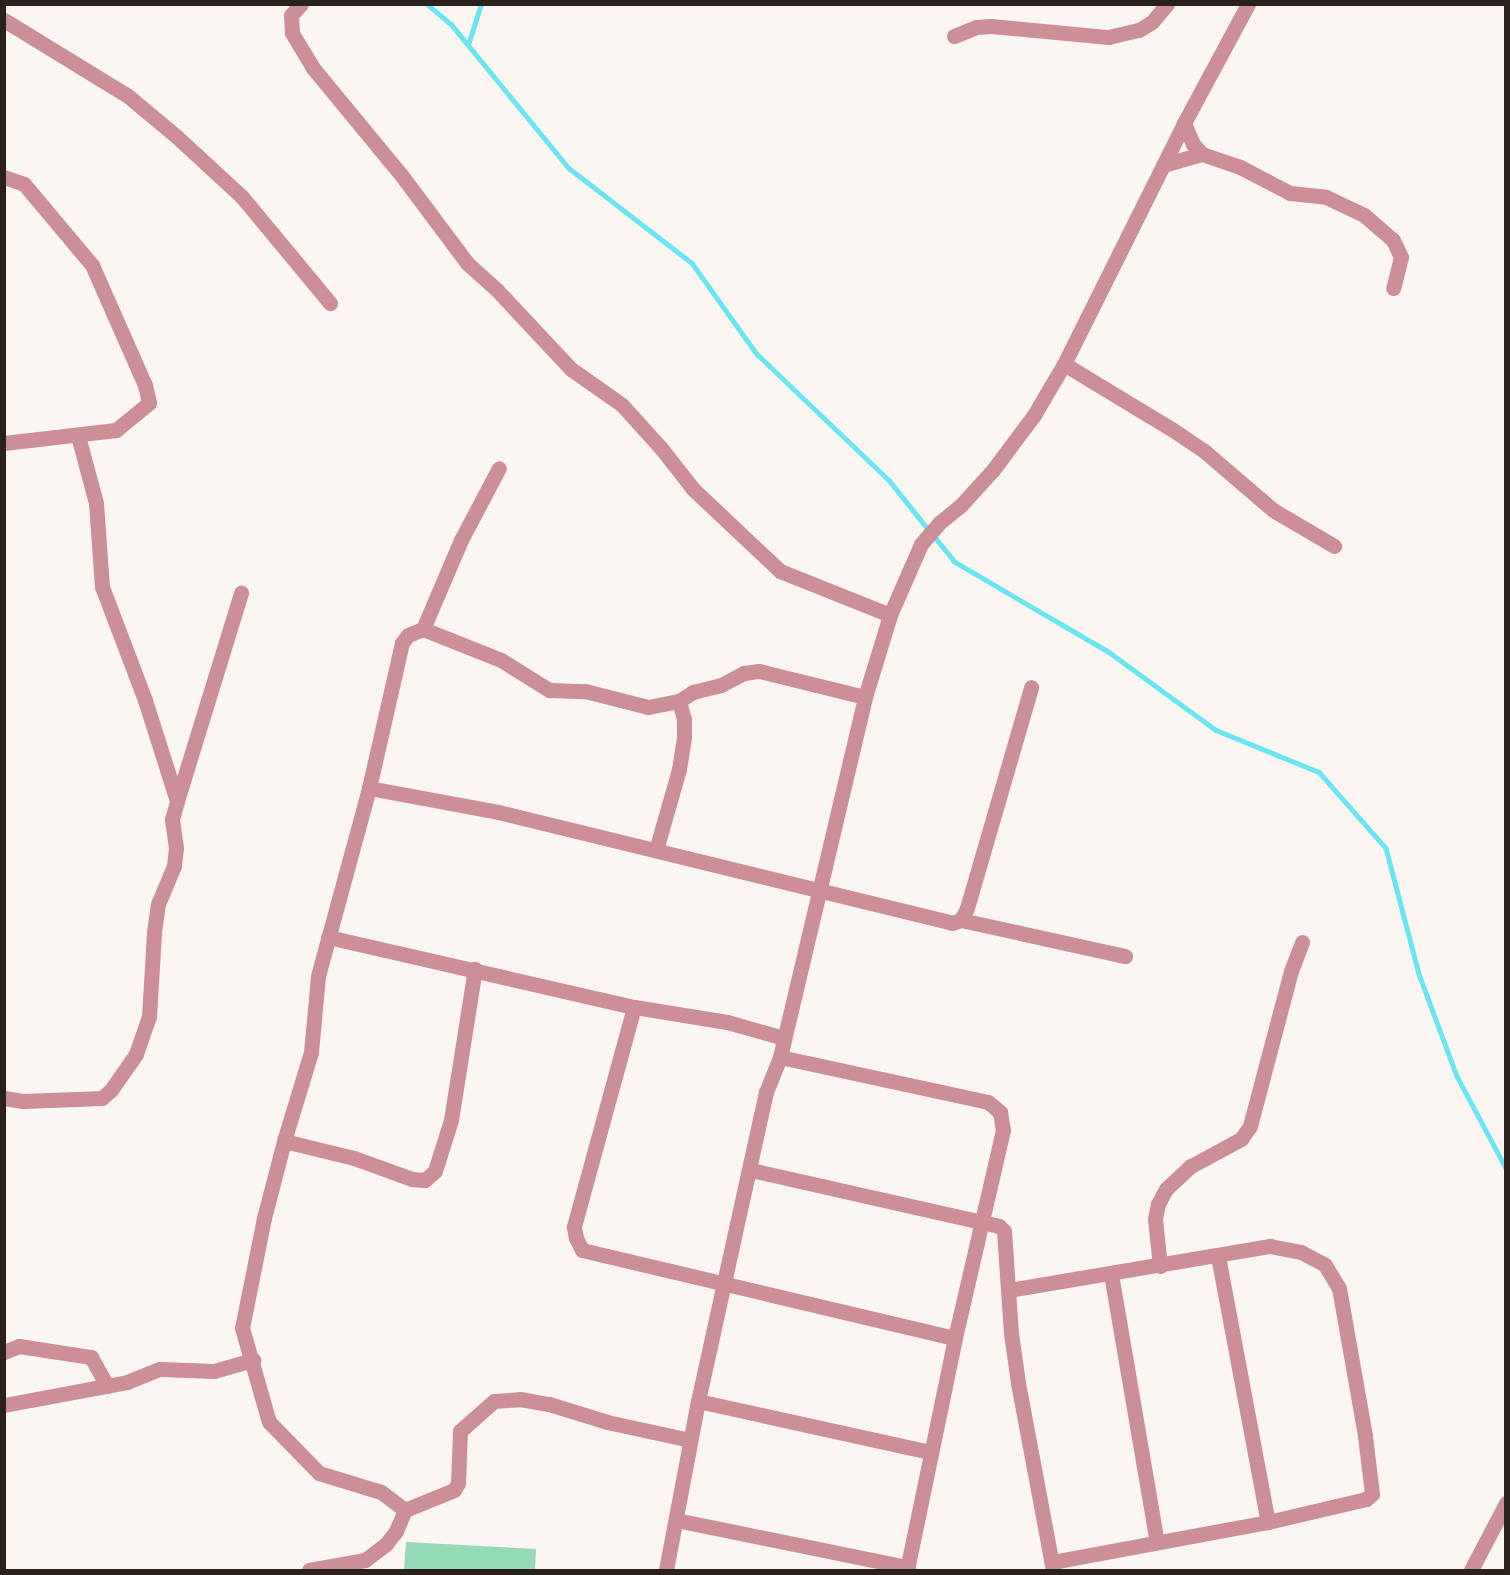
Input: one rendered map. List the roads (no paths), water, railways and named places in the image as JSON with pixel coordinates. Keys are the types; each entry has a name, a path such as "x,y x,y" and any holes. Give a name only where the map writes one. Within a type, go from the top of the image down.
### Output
{"street":[{"path":"301,4 291,15 292,33 313,68 402,176 467,263 497,290 571,369 621,405 662,448 693,489 780,571 791,578 890,615"},
{"path":"954,36 976,27 991,26 1108,37 1139,30 1152,22 1167,4"},
{"path":"666,1570 722,1285 751,1170 766,1092 780,1057 865,697 890,615 921,544 993,470 1034,416 1064,364 1184,123 1248,4"},
{"path":"4,20 128,96 176,136 242,197 330,303"},
{"path":"1184,123 1194,144 1202,154 1240,167 1290,193 1326,197 1364,215 1393,240 1401,257 1393,288"},
{"path":"1163,165 1202,154"},
{"path":"4,177 24,184 92,265 145,385 149,403 134,418 116,430 78,436 4,442"},
{"path":"1064,364 1203,450 1273,510 1334,546"},
{"path":"78,436 96,503 102,586 145,700 177,801"},
{"path":"405,1510 381,1492 319,1473 269,1422 253,1360 242,1329 264,1218 311,1052 318,976 369,788 402,643 408,635 423,628 461,540 499,468"},
{"path":"4,1098 23,1101 102,1098 111,1090 136,1054 149,1017 158,904 174,866 176,848 172,819 241,593"},
{"path":"423,628 501,660 549,690 585,691 648,706 679,701 693,692 721,685 744,673 759,671 865,697"},
{"path":"961,920 1031,687"},
{"path":"656,850 679,769 684,737 684,719 679,701"},
{"path":"369,788 498,812 952,923 961,920 1125,956"},
{"path":"328,937 634,1007 727,1022 784,1038"},
{"path":"1160,1266 1155,1219 1158,1204 1166,1189 1191,1166 1241,1139 1250,1126 1291,971 1302,942"},
{"path":"284,1141 354,1158 412,1179 426,1180 435,1172 451,1120 475,969"},
{"path":"634,1007 574,1227 582,1250 722,1285 955,1338"},
{"path":"676,1520 907,1569 930,1452 1003,1131 1000,1112 988,1102 780,1057"},
{"path":"751,1170 999,1226 1004,1231 1011,1333 1018,1383 1053,1566 1157,1542 1268,1522 1355,1502 1372,1494 1365,1436 1339,1287 1325,1265 1301,1252 1270,1246 1009,1290"},
{"path":"1218,1256 1268,1522"},
{"path":"1111,1274 1157,1542"},
{"path":"4,1352 20,1346 90,1357 107,1386"},
{"path":"4,1405 127,1382 160,1369 214,1371 253,1360"},
{"path":"309,1570 365,1560 386,1544 396,1532 405,1510 454,1490 458,1483 460,1431 494,1401 520,1399 549,1404 607,1422 690,1440"},
{"path":"698,1401 930,1452"},
{"path":"1471,1570 1506,1503"}],"waterway":[{"path":"427,4 451,24 569,168 692,263 757,354 889,480 928,529"},
{"path":"468,45 481,4"},
{"path":"934,536 955,562 1109,652 1216,730 1319,772 1386,848 1419,974 1457,1076 1506,1168"}]}
